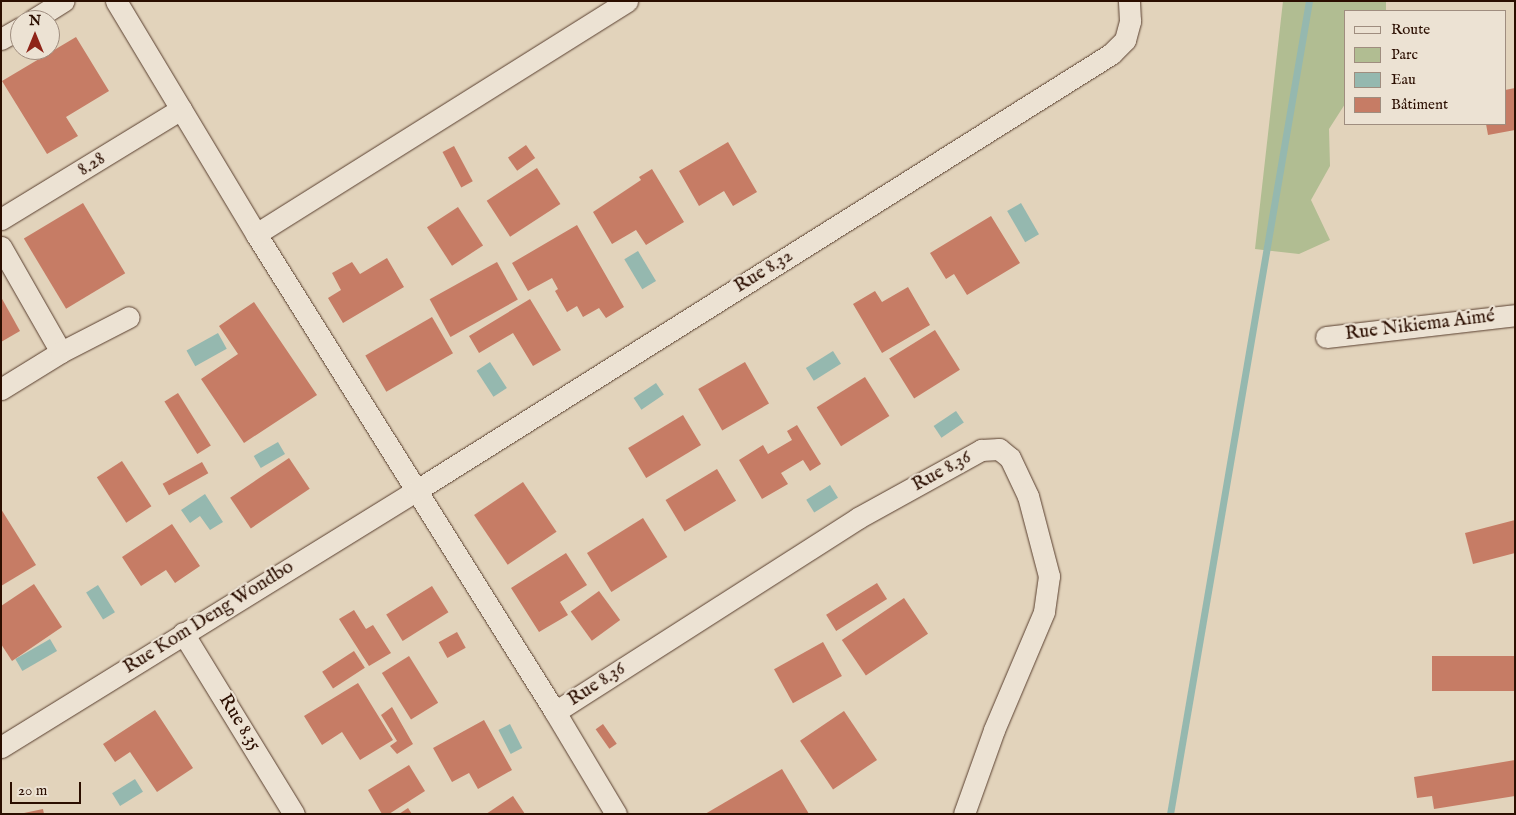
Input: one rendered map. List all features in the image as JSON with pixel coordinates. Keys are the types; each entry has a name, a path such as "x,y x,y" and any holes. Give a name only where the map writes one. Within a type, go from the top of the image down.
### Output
{"street":[{"path":"49,10 64,1"},
{"path":"116,1 256,234 555,712 616,814"},
{"path":"256,234 627,1"},
{"name":"Rue 8.32","path":"417,490 1111,54 1125,40 1130,21 1129,1"},
{"name":"8.28","path":"1,219 181,109"},
{"path":"1,247 60,352"},
{"name":"Rue Nikiema Aimé","path":"1326,337 1515,316"},
{"path":"1,389 60,352 129,317"},
{"name":"Rue 8.36","path":"555,712 858,518 981,450 1000,449 1010,458 1028,496 1049,576 1044,612 994,730 964,814"},
{"name":"Rue Kom Deng Wondbo","path":"1,746 417,490"},
{"name":"Rue 8.35","path":"183,633 294,814"}],"green space":[{"path":"1283,1 1386,1 1386,10 1344,10 1344,106 1329,129 1330,166 1311,200 1330,240 1299,254 1255,249"}],"water":[{"path":"1021,203 1039,234 1025,242 1007,211"},
{"path":"638,251 656,281 642,289 624,259"},
{"path":"218,333 227,349 195,366 187,350"},
{"path":"833,351 841,364 814,381 806,368"},
{"path":"490,362 507,388 493,397 477,371"},
{"path":"656,383 664,395 641,410 634,398"},
{"path":"956,411 964,423 941,438 934,426"},
{"path":"278,442 285,454 261,468 254,456"},
{"path":"830,485 838,498 814,513 806,500"},
{"path":"205,494 223,522 210,530 200,516 190,523 181,510"},
{"path":"98,585 115,612 103,620 86,592"},
{"path":"50,639 57,651 22,671 15,659"},
{"path":"510,724 522,748 511,754 498,730"},
{"path":"135,779 143,792 120,806 112,793"}],"building":[{"path":"76,37 109,91 66,117 78,136 47,154 2,81 37,60 60,60 60,47"},
{"path":"1515,88 1515,130 1488,135 1486,125 1506,125 1506,90"},
{"path":"728,142 757,192 733,206 724,191 699,206 679,171"},
{"path":"526,145 535,158 517,171 508,158"},
{"path":"454,146 473,181 461,187 443,152"},
{"path":"537,168 560,204 510,237 487,201"},
{"path":"652,169 684,222 646,245 636,230 612,244 593,212 641,180 639,177"},
{"path":"83,203 125,273 66,309 24,239"},
{"path":"458,207 483,246 452,266 427,227"},
{"path":"991,216 1020,263 967,295 954,274 946,279 930,253"},
{"path":"577,225 624,307 606,318 599,308 583,317 577,306 567,312 555,291 558,289 552,278 528,291 512,263"},
{"path":"387,258 404,287 343,323 328,298 341,290 332,273 352,262 360,274"},
{"path":"497,262 518,300 451,337 430,299"},
{"path":"908,287 930,325 882,353 853,304 875,291 882,302"},
{"path":"1,297 20,331 1,342"},
{"path":"530,299 561,350 533,366 513,333 479,353 469,336"},
{"path":"254,302 317,395 244,443 201,379 238,354 219,326"},
{"path":"432,317 453,353 386,392 365,356"},
{"path":"935,330 960,370 914,398 889,359"},
{"path":"745,362 769,404 722,431 698,389"},
{"path":"865,377 889,416 841,446 817,407"},
{"path":"178,393 211,446 197,454 164,401"},
{"path":"683,415 701,445 646,478 628,448"},
{"path":"797,425 821,464 810,471 803,460 781,473 788,484 762,499 739,460 763,445 768,454 792,440 787,431"},
{"path":"289,458 310,489 251,528 230,498"},
{"path":"122,461 151,506 126,523 97,477"},
{"path":"202,462 208,473 169,495 163,484"},
{"path":"717,469 736,501 685,532 666,500"},
{"path":"523,482 557,532 508,565 474,515"},
{"path":"1,509 36,565 1,586"},
{"path":"643,518 667,557 611,592 587,553"},
{"path":"1515,520 1515,553 1473,564 1465,533"},
{"path":"172,524 200,566 175,583 166,570 141,586 122,557"},
{"path":"566,553 587,585 560,602 568,615 539,632 511,588"},
{"path":"877,583 887,599 836,631 826,615"},
{"path":"34,584 62,627 12,661 1,644 1,606"},
{"path":"432,586 448,612 403,641 386,615"},
{"path":"599,591 620,620 592,641 571,612"},
{"path":"904,598 928,634 866,676 842,640"},
{"path":"354,610 366,629 373,625 391,653 369,666 339,619"},
{"path":"457,632 466,648 447,658 439,642"},
{"path":"823,642 842,676 793,703 774,669"},
{"path":"354,651 365,668 333,688 322,672"},
{"path":"409,656 438,703 411,720 382,673"},
{"path":"1432,656 1515,656 1515,691 1432,691"},
{"path":"358,683 393,740 360,760 342,732 322,745 304,716"},
{"path":"392,707 413,744 397,754 390,746 397,741 381,715"},
{"path":"155,710 193,768 157,792 130,752 115,762 103,744"},
{"path":"844,711 877,760 833,790 800,741"},
{"path":"484,720 512,770 478,789 469,773 452,782 433,748"},
{"path":"603,724 617,744 609,749 596,729"},
{"path":"1515,760 1515,796 1434,809 1432,796 1417,798 1414,777"},
{"path":"409,765 425,791 389,814 382,814 368,790"},
{"path":"782,769 809,814 705,814"},
{"path":"513,796 525,814 486,814"},
{"path":"408,808 412,814 399,814"},
{"path":"43,809 44,814 24,814 24,813"}],"waterway":[{"path":"1170,814 1309,1"}]}
